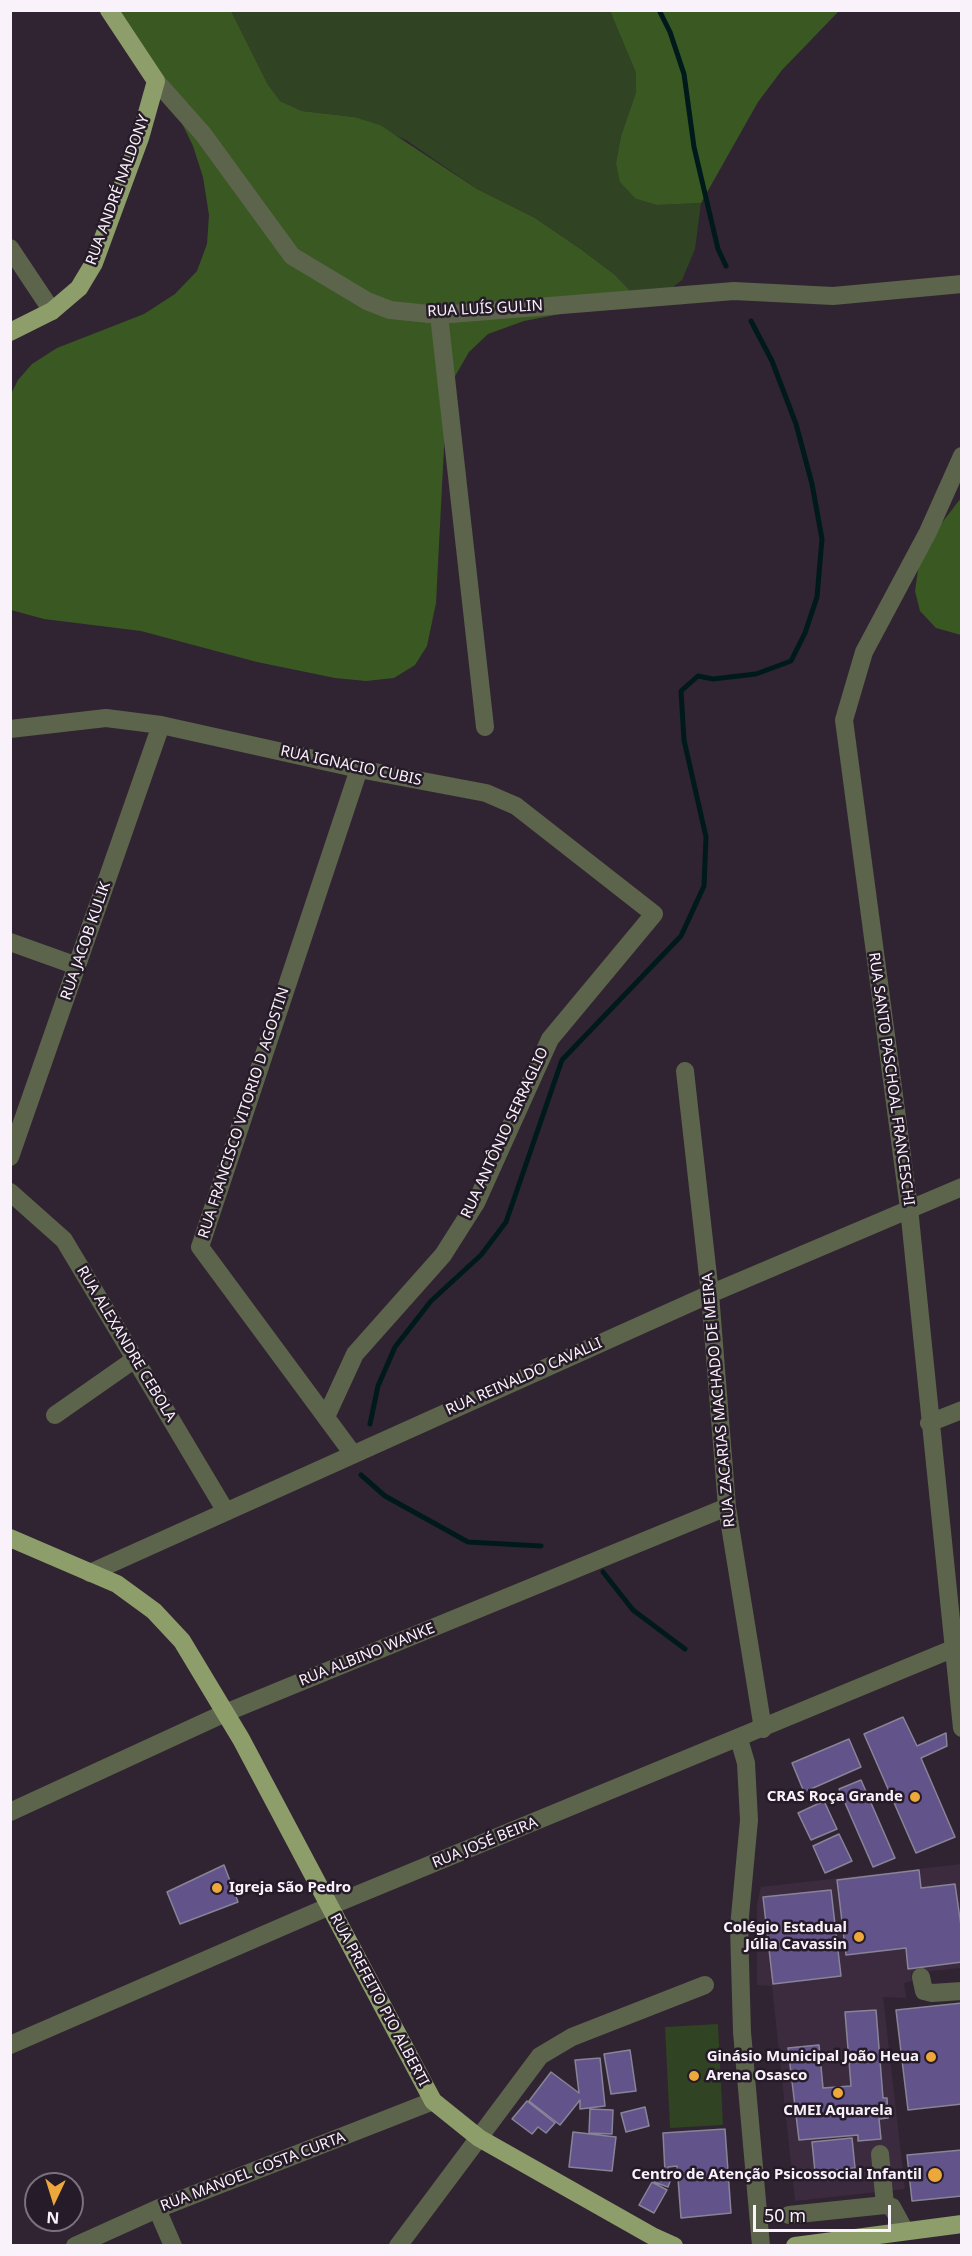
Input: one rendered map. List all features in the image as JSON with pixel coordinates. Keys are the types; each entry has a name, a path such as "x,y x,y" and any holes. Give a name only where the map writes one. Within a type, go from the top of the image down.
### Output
{"main road":[{"name":"RUA LUÍS GULIN","path":"110,10 156,81"},
{"name":"RUA ANDRÉ NALDONY","path":"10,332 52,311 80,288 94,263 140,138 156,81"},
{"name":"RUA PREFEITO PIO ALBERTI","path":"10,1538 117,1584 154,1611 182,1641 225,1713 433,2101 479,2138 654,2238 674,2246"},
{"path":"795,2246 962,2224"}],"street":[{"name":"RUA LUÍS GULIN","path":"156,81 203,134 292,256 367,301 390,310 439,315 734,291 834,296 962,284"},
{"path":"10,248 52,311"},
{"path":"439,315 484,727"},
{"name":"RUA SANTO PASCHOAL FRANCESCHI","path":"962,456 928,532 864,651 844,720 909,1208 929,1423 957,1647 962,1728"},
{"name":"RUA IGNACIO CUBIS","path":"10,729 106,718 160,725 358,769 486,793 516,806 654,914"},
{"name":"RUA JACOB KULIK","path":"10,1157 160,725"},
{"name":"RUA FRANCISCO VITORIO D AGOSTIN","path":"353,1454 200,1247 358,769"},
{"name":"RUA ANTÔNIO SERRAGLIO","path":"326,1417 355,1354 443,1255 476,1203 550,1039 654,914"},
{"path":"10,942 77,966"},
{"name":"RUA ZACARIAS MACHADO DE MEIRA","path":"685,1071 710,1294 727,1507 763,1729"},
{"name":"RUA REINALDO CAVALLI","path":"90,1573 225,1510 710,1294 962,1187"},
{"name":"RUA ALEXANDRE CEBOLA","path":"10,1192 64,1240 225,1510"},
{"path":"55,1415 135,1359"},
{"path":"929,1423 962,1410"},
{"name":"RUA ALBINO WANKE","path":"10,1812 225,1713 727,1507"},
{"name":"RUA JOSÉ BEIRA","path":"10,2045 330,1906 739,1739 957,1647"},
{"path":"739,1739 746,1763 749,1820 739,1927 742,2032 760,2246"},
{"path":"921,1977 924,1991 932,1994 962,1991"},
{"path":"398,2246 540,2056 572,2037 705,1985"},
{"name":"RUA MANOEL COSTA CURTA","path":"75,2246 157,2209 433,2101"},
{"path":"880,2154 885,2205"},
{"path":"789,2215 885,2205 892,2207 905,2231"},
{"path":"157,2209 173,2246"}],"shaded area":[{"path":"961,1864 961,1968 911,1973 912,1981 904,1983 906,1998 883,1997 905,2189 795,2201 772,1986 757,1985 757,1905 761,1887"}],"green space":[{"path":"119,11 231,11 267,83 280,101 302,111 354,117 380,125 477,189 535,218 615,275 638,299 524,321 488,334 469,352 454,378 445,428 436,603 427,646 415,665 394,678 366,681 335,678 257,662 141,631 44,619 11,610 10,396 18,380 32,364 57,348 144,314 175,294 197,271 207,244 209,215 203,177 193,146 156,70"},
{"path":"231,11 610,11 636,73 636,92 621,136 616,163 636,199 657,205 701,203 695,249 682,280 669,290 638,299 615,275 582,250 535,218 477,189 406,140 354,117 302,111 280,101 267,83"},
{"path":"610,11 839,11 782,70 758,102 701,203 657,205 636,199 620,182 616,163 621,136 636,92 636,73"},
{"path":"961,498 961,635 936,628 920,611 915,591 919,563 927,542"},
{"name":"Arena Osasco","path":"718,2024 723,2125 670,2128 665,2027"}],"building":[{"name":"CRAS Roça Grande","path":"903,1717 917,1746 946,1733 947,1746 921,1758 955,1837 916,1853 864,1734"},
{"path":"849,1739 861,1767 804,1792 792,1763"},
{"path":"861,1780 895,1858 873,1867 839,1789"},
{"path":"824,1801 837,1829 811,1840 798,1813"},
{"path":"839,1834 852,1861 825,1873 813,1846"},
{"name":"Igreja São Pedro","path":"224,1865 238,1902 180,1924 167,1892"},
{"path":"919,1870 921,1888 955,1884 962,1933 962,1962 908,1969 906,1948 846,1955 837,1880"},
{"path":"831,1890 841,1976 773,1984 763,1897"},
{"name":"Ginásio Municipal João Heua","path":"962,2003 962,2104 908,2110 896,2010"},
{"path":"876,2010 883,2098 887,2098 888,2118 879,2119 881,2139 858,2141 858,2135 799,2140 788,2048 819,2045 823,2088 851,2086 845,2012"},
{"path":"630,2050 636,2091 611,2094 604,2054"},
{"path":"600,2058 605,2106 580,2109 580,2100 560,2125 529,2101 551,2072 579,2093 575,2060"},
{"path":"527,2101 555,2123 546,2133 538,2127 532,2134 512,2119"},
{"path":"645,2107 649,2126 626,2132 621,2113"},
{"path":"590,2109 613,2110 612,2134 589,2133"},
{"path":"725,2129 731,2213 681,2218 677,2166 668,2167 668,2172 665,2172 663,2133"},
{"path":"573,2132 616,2137 612,2171 569,2167"},
{"path":"852,2138 855,2168 815,2172 812,2142"},
{"name":"Centro de Atenção Psicossocial Infantil","path":"962,2150 962,2196 912,2201 907,2155"},
{"path":"659,2171 672,2176 668,2187 654,2182"},
{"path":"652,2182 667,2190 654,2213 639,2205"}],"waterway":[{"path":"659,10 670,32 684,74 694,147 718,249 726,266"},
{"path":"370,1424 378,1386 395,1347 431,1301 481,1255 506,1222 562,1060 681,936 704,886 706,837 684,740 681,691 698,676 713,679 756,674 791,661 805,633 817,597 822,539 812,484 796,424 772,361 751,321"},
{"path":"361,1475 385,1496 468,1542 541,1546"},
{"path":"603,1572 633,1610 685,1649"}],"place":[{"name":"CRAS Roça Grande","path":"915,1797"},
{"name":"Igreja São Pedro","path":"217,1888"},
{"name":"Colégio Estadual Júlia Cavassin","path":"859,1937"},
{"name":"Ginásio Municipal João Heua","path":"931,2057"},
{"name":"Arena Osasco","path":"694,2076"},
{"name":"CMEI Aquarela","path":"838,2093"},
{"name":"Centro de Atenção Psicossocial Infantil","path":"935,2175"}]}
